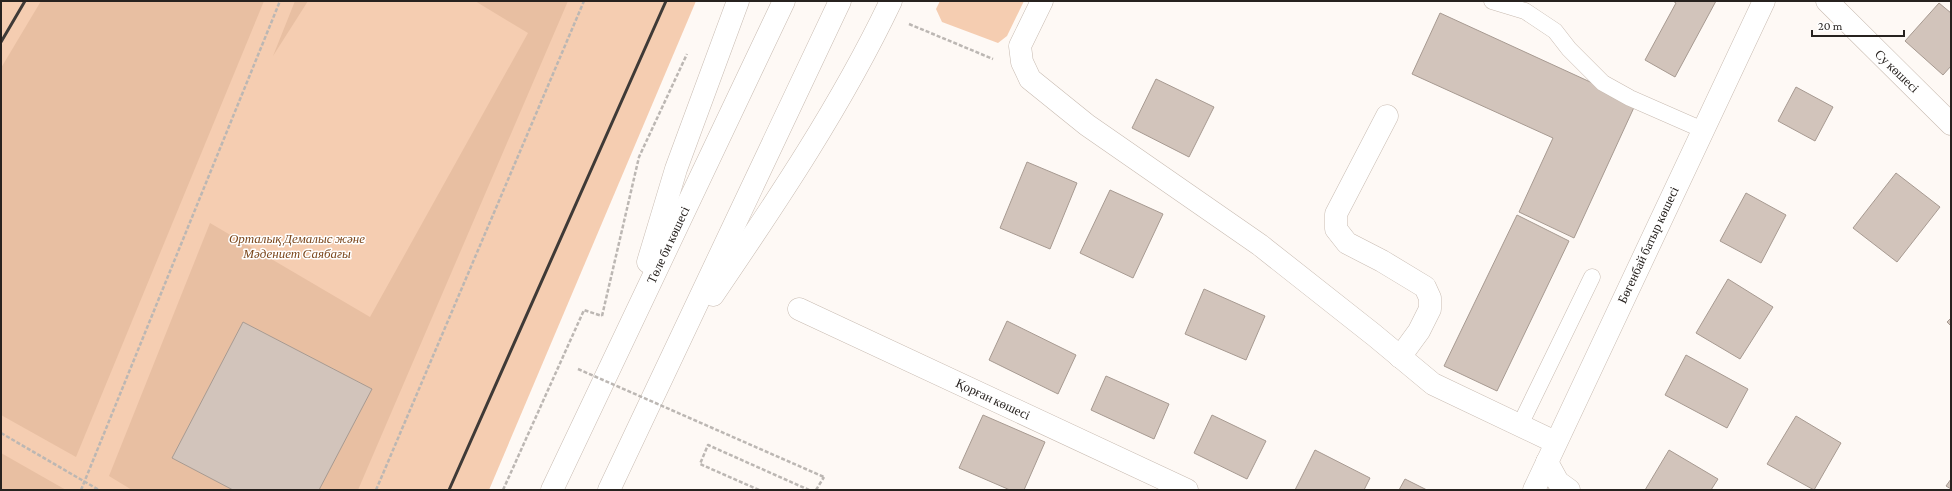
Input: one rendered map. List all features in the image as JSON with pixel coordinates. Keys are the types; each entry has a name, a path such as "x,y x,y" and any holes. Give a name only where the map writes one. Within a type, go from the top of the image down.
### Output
{"street":[{"path":"626,333 676,169 738,1"},
{"name":"Төле би көшесі","path":"552,490 784,1"},
{"path":"609,490 840,1"},
{"path":"674,352 774,206 857,67 891,1"},
{"path":"1042,1 1020,46 1022,62 1030,79 1087,124 1260,245 1433,384 1555,442"},
{"name":"Бөгенбай батыр көшесі","path":"1534,490 1555,442 1764,1"},
{"name":"Су көшесі","path":"1827,1 1951,124"},
{"path":"1387,116 1336,214 1336,229 1347,244 1382,261 1425,287 1430,298 1430,309 1419,331 1400,357"},
{"name":"Қорған көшесі","path":"799,309 1187,490"},
{"path":"1547,462 1558,482 1569,490"}],"lane":[{"path":"1492,1 1527,6 1555,31 1569,49 1603,83 1630,98 1703,130"},
{"path":"1520,425 1592,277"}],"path":[{"path":"81,490 86,481 280,1"},
{"path":"376,490 584,1"},
{"path":"906,22 1027,73"},
{"path":"599,322 602,316 639,157 689,51"},
{"path":"503,490 584,310 602,316"},
{"path":"581,362 578,369 824,477 816,490"},
{"path":"1,433 86,481 99,490"},
{"path":"760,490 700,464 708,445 809,490"}],"green space":[{"name":"Орталық Демалыс және Мәдениет Саябағы","path":"1,1 696,1 489,490 1,490"},
{"path":"940,1 1024,1 1007,36 998,43 942,22 936,9"}],"shaded area":[{"path":"41,1 264,1 76,457 1,415 1,68"},
{"path":"295,1 308,1 273,56"},
{"path":"475,1 568,1 358,490 319,490 372,389 243,322 172,458 233,490 132,490 109,476 210,223 370,317 528,33"},
{"path":"1,453 66,490 1,490"}],"building":[{"path":"1673,1 1716,1 1675,77 1645,60 1676,3"},
{"path":"1939,3 1951,13 1951,66 1943,75 1905,41"},
{"path":"1440,13 1636,103 1574,238 1519,212 1553,138 1412,74"},
{"path":"1156,79 1214,107 1189,157 1132,128"},
{"path":"1796,87 1833,107 1815,141 1778,121"},
{"path":"1027,162 1077,183 1050,249 1000,228"},
{"path":"1896,173 1940,207 1897,262 1853,228"},
{"path":"1110,190 1163,214 1133,278 1080,253"},
{"path":"1746,193 1786,215 1761,263 1720,241"},
{"path":"1517,215 1569,241 1497,391 1444,366"},
{"path":"1728,279 1773,307 1740,359 1696,333"},
{"path":"1204,289 1265,316 1246,360 1185,334"},
{"path":"1951,318 1951,326 1947,322"},
{"path":"1007,321 1076,355 1058,394 989,360"},
{"path":"243,322 372,389 319,490 233,490 172,458"},
{"path":"1686,355 1748,389 1727,428 1665,395"},
{"path":"1106,376 1169,404 1154,439 1091,410"},
{"path":"983,415 1045,442 1024,490 1010,490 959,468"},
{"path":"1212,415 1266,441 1247,479 1194,453"},
{"path":"1796,416 1841,443 1814,490 1767,464"},
{"path":"1315,450 1370,478 1364,490 1295,490"},
{"path":"1669,450 1718,479 1711,490 1645,490"},
{"path":"1405,479 1427,490 1399,490"},
{"path":"1951,479 1951,489 1946,486"}],"railway":[{"path":"1,42 25,1"},
{"path":"449,490 666,1"}]}
